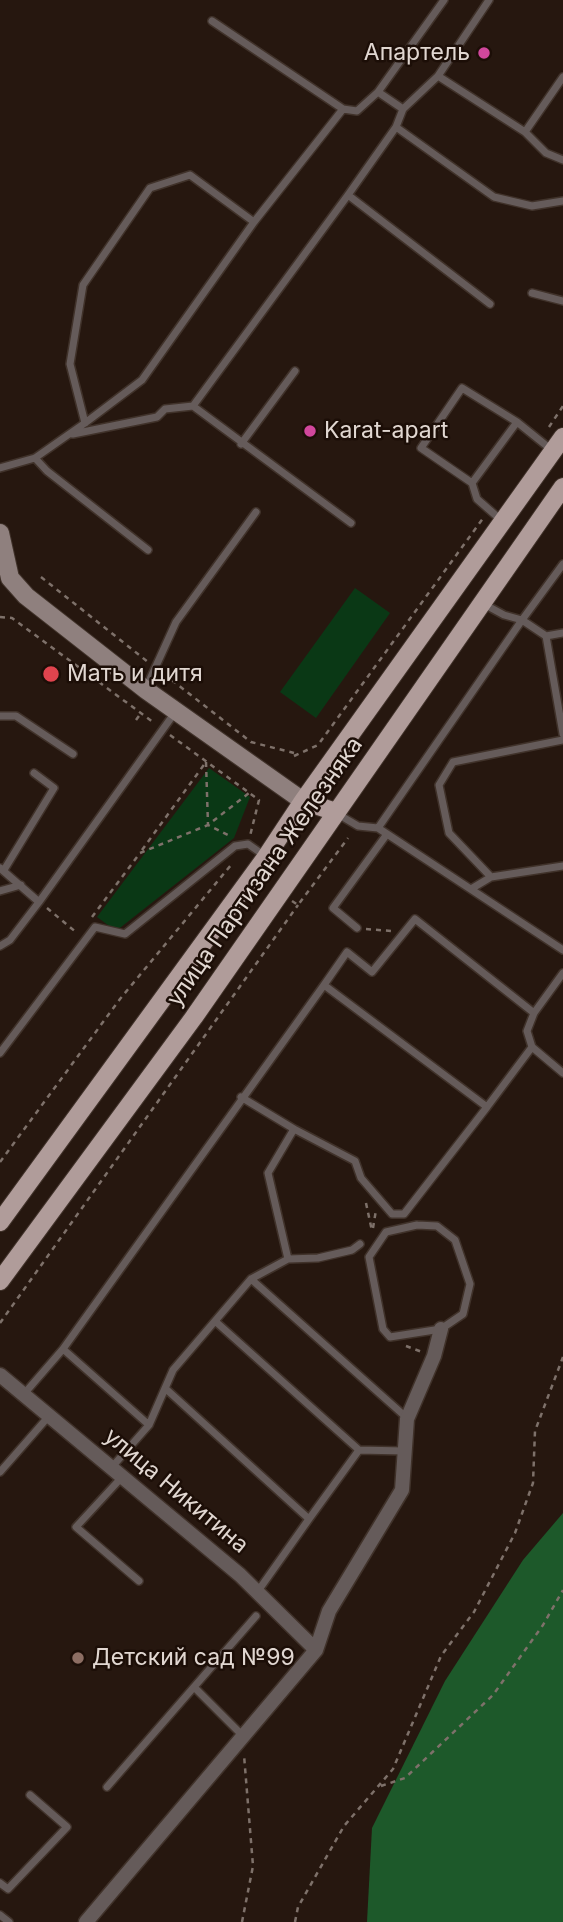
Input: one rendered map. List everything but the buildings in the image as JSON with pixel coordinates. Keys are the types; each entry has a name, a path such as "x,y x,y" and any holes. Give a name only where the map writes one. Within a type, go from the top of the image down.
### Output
{"main road":[{"name":"улица Партизана Железняка","path":"0,1222 266,857 496,515 552,443"},
{"name":"улица Партизана Железняка","path":"0,1281 194,1017 563,487"},
{"path":"0,533 5,579 146,690 303,801 336,812"}],"street":[{"path":"86,1922 316,1650 329,1611 402,1490 407,1419 434,1356 441,1329"},
{"name":"улица Никитина","path":"0,1375 118,1471 258,1591 316,1650"}],"lane":[{"path":"212,20 343,109 358,111 378,92 444,0"},
{"path":"193,406 396,127 402,109 438,76 489,0"},
{"path":"438,76 524,132 546,153 563,160"},
{"path":"524,132 563,76"},
{"path":"378,92 402,109"},
{"path":"0,468 35,458 142,380 254,222 343,109"},
{"path":"396,127 494,197 532,206 563,201"},
{"path":"85,423 70,364 83,285 150,188 190,175 254,222"},
{"path":"348,195 490,304"},
{"path":"533,293 563,301"},
{"path":"241,444 295,371"},
{"path":"496,515 477,499 472,483 421,448 462,388 552,443"},
{"path":"69,434 157,417 165,409 193,406 351,523"},
{"path":"472,483 517,422"},
{"path":"35,458 47,471 148,550"},
{"path":"146,690 176,622 256,512"},
{"path":"378,828 563,564"},
{"path":"482,602 504,615 522,620 547,636 563,633"},
{"path":"547,636 563,734"},
{"path":"0,946 10,940 39,902 177,710"},
{"path":"0,716 16,716 73,754"},
{"path":"491,877 449,833 439,785 453,762 563,740"},
{"path":"34,773 54,788 2,869 39,902"},
{"path":"336,812 358,826 378,828 563,950"},
{"path":"358,928 333,908 387,834"},
{"path":"0,1053 95,927 125,934 235,846 247,844 266,857"},
{"path":"471,889 491,877 563,866"},
{"path":"0,891 21,885"},
{"path":"24,1394 62,1349 347,952 372,972 415,919 534,1013"},
{"path":"563,973 534,1013 527,1031 532,1046 563,1073"},
{"path":"324,985 487,1107"},
{"path":"241,1097 355,1161 361,1178 378,1199 392,1214 404,1214 532,1046"},
{"path":"288,1259 268,1173 294,1129"},
{"path":"417,1225 437,1226 455,1240 470,1284 463,1314 441,1329 399,1338 390,1337 383,1329 369,1257 386,1233 417,1225"},
{"path":"139,1581 76,1527 149,1425 173,1370 251,1279 288,1259 318,1258 352,1250 364,1242"},
{"path":"251,1279 407,1419"},
{"path":"215,1321 359,1450 404,1451"},
{"path":"62,1349 149,1425"},
{"path":"166,1389 309,1519"},
{"path":"0,1472 50,1415"},
{"path":"258,1591 359,1450"},
{"path":"107,1787 256,1616"},
{"path":"194,1687 243,1736"},
{"path":"0,1883 8,1889 67,1827 30,1795"},
{"path":"0,1915 9,1922"}],"path":[{"path":"552,443 563,406"},
{"path":"294,756 318,745 496,515"},
{"path":"0,617 12,618 259,800"},
{"path":"136,720 141,713"},
{"path":"206,762 208,825"},
{"path":"87,924 206,762"},
{"path":"140,853 208,825 250,793"},
{"path":"208,825 234,838"},
{"path":"0,1322 348,838"},
{"path":"0,1162 120,999 235,859"},
{"path":"291,900 298,905"},
{"path":"39,902 79,934"},
{"path":"358,928 403,933"},
{"path":"361,1178 372,1231"},
{"path":"364,1242 372,1231 378,1199"},
{"path":"295,1922 298,1907 344,1826 393,1769 441,1656 474,1612 515,1533 533,1483 535,1431 563,1357"},
{"path":"379,1787 405,1778 493,1695 543,1625 563,1590"},
{"path":"242,1922 253,1866 243,1736"}],"green space":[{"path":"355,588 390,613 316,718 280,692"},
{"path":"209,768 250,797 234,838 116,931 97,917"},
{"path":"563,1513 563,1922 367,1922 372,1828 445,1681 523,1560"}],"place":[{"name":"Апартель","path":"484,53"},
{"name":"Karat-apart","path":"310,431"},
{"name":"Мать и дитя","path":"51,674"},
{"name":"Детский сад №99","path":"78,1658"}]}
